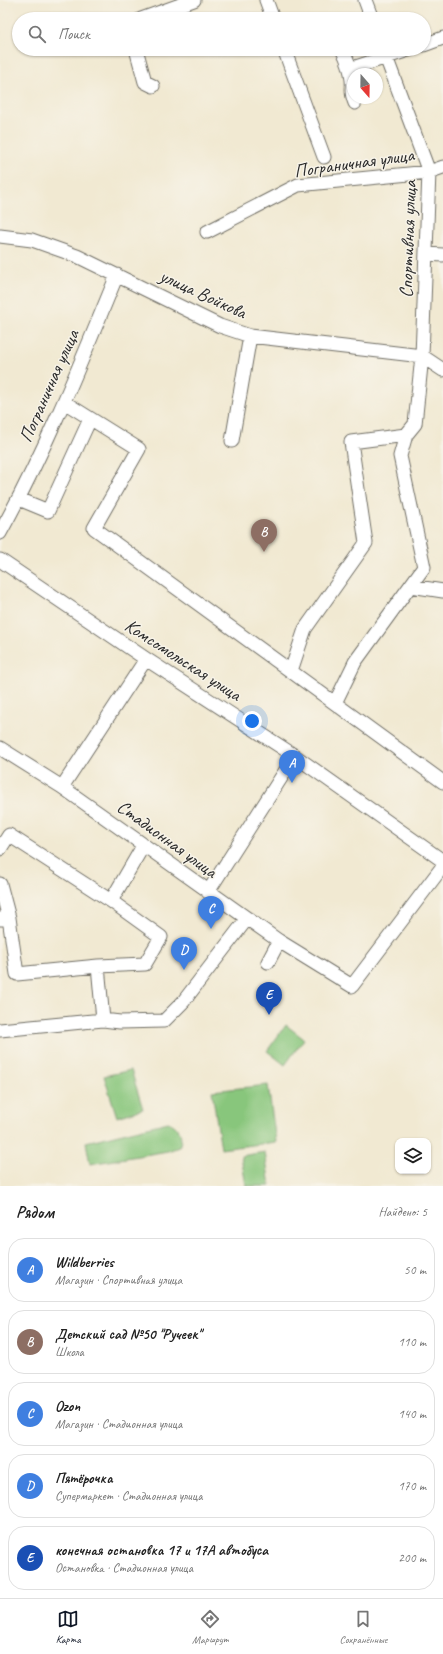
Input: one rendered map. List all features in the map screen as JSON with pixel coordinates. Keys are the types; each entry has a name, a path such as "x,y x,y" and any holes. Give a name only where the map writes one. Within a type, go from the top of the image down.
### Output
{"street":[{"path":"161,12 194,0"},
{"path":"266,0 270,12"},
{"path":"365,0 369,12"},
{"path":"431,42 443,38"},
{"path":"138,56 145,82 153,86"},
{"path":"287,56 324,157"},
{"path":"345,56 350,68"},
{"path":"352,68 378,56"},
{"name":"Спортивная улица","path":"335,703 355,662 424,567 400,456 406,435 415,424 422,356 429,172 386,56"},
{"name":"Пограничная улица","path":"207,232 298,185 429,172 443,167"},
{"name":"улица Войкова","path":"0,236 32,240 77,256 220,326 250,336 422,356"},
{"path":"426,254 443,255"},
{"name":"Пограничная улица","path":"2,525 19,499 64,402 117,275"},
{"path":"232,441 250,336"},
{"path":"422,356 443,370"},
{"path":"64,402 139,449 94,528 443,782"},
{"path":"19,499 48,511 90,419"},
{"path":"291,671 305,629 366,543 351,442 406,435"},
{"name":"Комсомольская улица","path":"0,560 146,659 295,756 443,862"},
{"path":"410,586 443,591"},
{"path":"62,787 146,659"},
{"name":"Стадионная улица","path":"0,748 62,787 246,920 279,942 352,986 443,866"},
{"path":"208,892 295,756"},
{"path":"0,849 9,835 111,901 161,937 145,964 98,966 17,974 4,918 0,884"},
{"path":"111,901 143,846"},
{"path":"0,1030 103,1020 120,1022 164,1021 183,1002 246,920"},
{"path":"268,962 279,942"},
{"path":"98,966 103,1020"}],"green space":[{"path":"286,1025 304,1039 285,1065 267,1051"},
{"path":"131,1070 143,1109 117,1117 104,1076"},
{"path":"268,1085 276,1142 221,1149 212,1091"},
{"path":"168,1122 175,1126 180,1132 181,1139 179,1147 168,1151 90,1164 86,1142"},
{"path":"265,1152 270,1186 246,1186 241,1156"}],"place":[{"name":"Детский сад №50 \"Ручеек\"","path":"264,552"},
{"name":"Wildberries","path":"292,783"},
{"name":"Ozon","path":"211,929"},
{"name":"Пятёрочка","path":"184,970"},
{"name":"конечная остановка 17 и 17А автобуса","path":"269,1015"}]}
